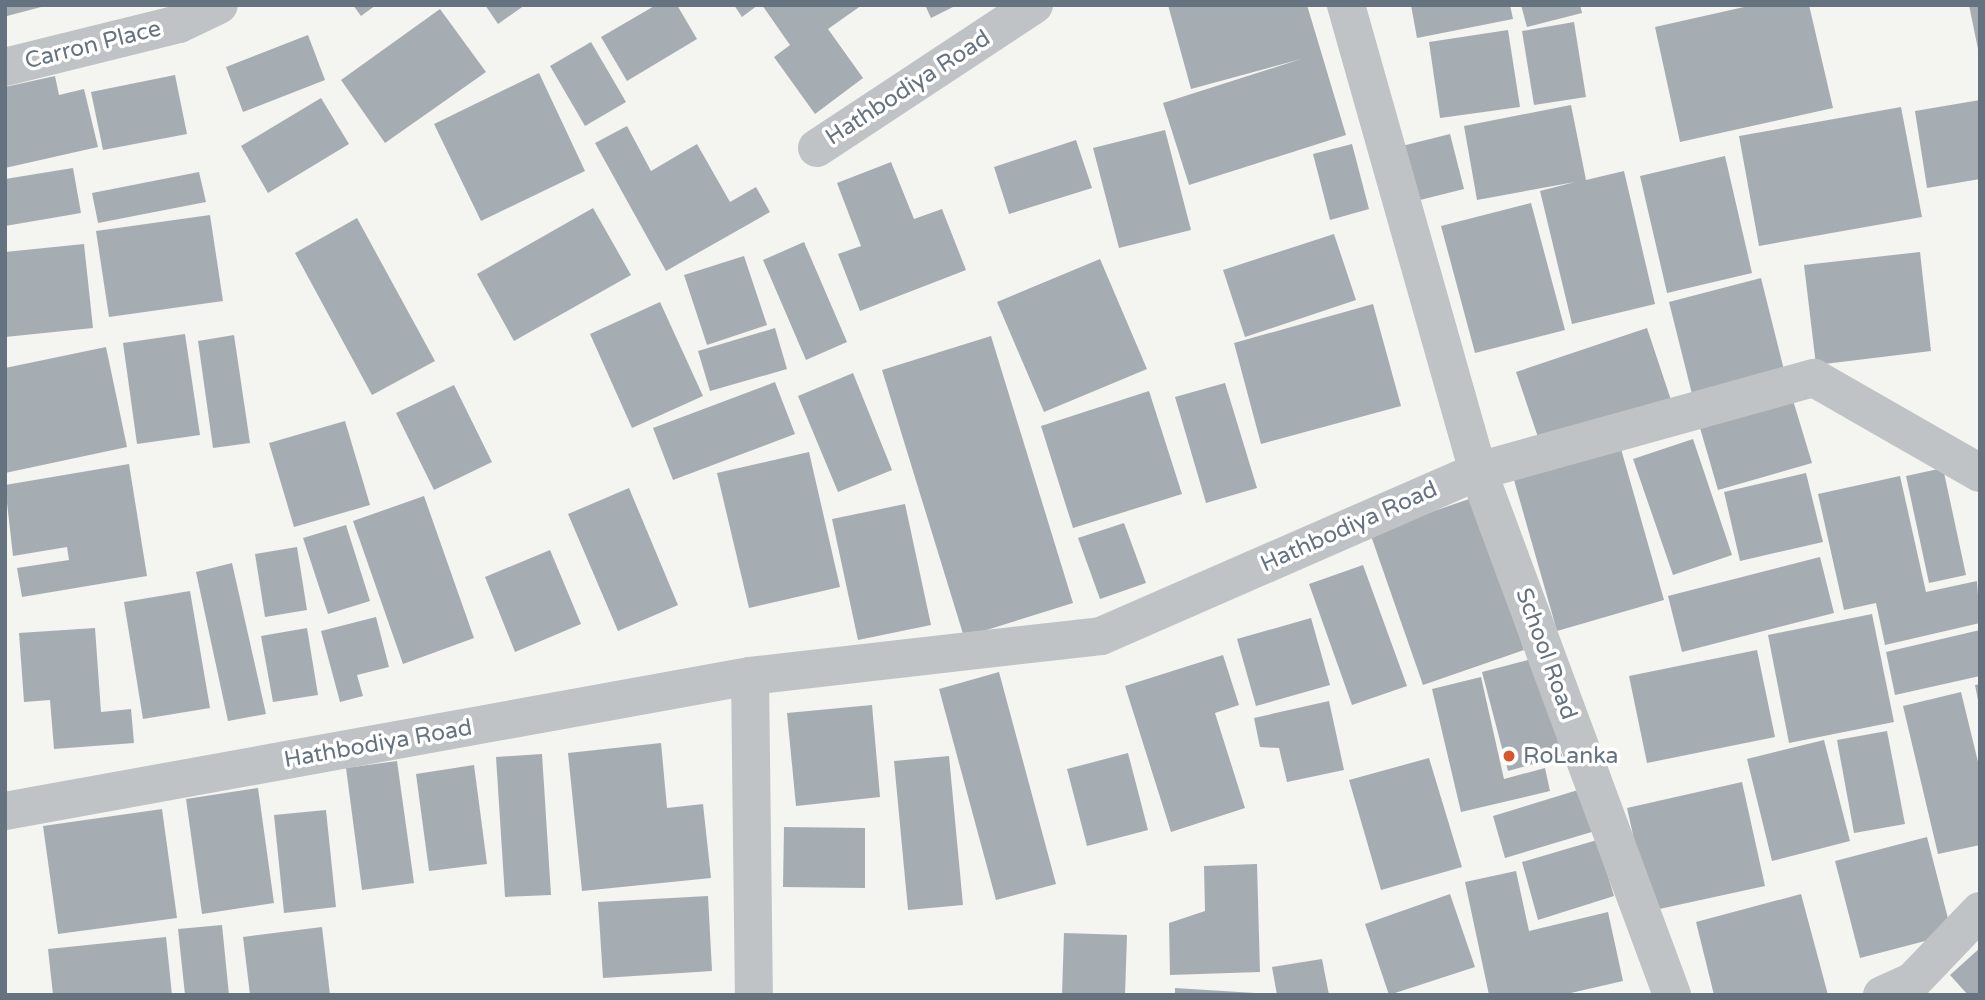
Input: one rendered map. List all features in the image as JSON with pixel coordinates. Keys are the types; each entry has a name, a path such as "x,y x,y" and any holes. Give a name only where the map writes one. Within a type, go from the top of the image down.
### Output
{"street":[{"name":"Carron Place","path":"5,67 179,24 219,5"},
{"name":"Hathbodiya Road","path":"817,148 1034,5"},
{"path":"1346,5 1478,471"},
{"name":"Hathbodiya Road","path":"5,811 750,676 1101,636 1478,471 1814,378 1980,473"},
{"name":"School Road","path":"1478,471 1672,995"},
{"path":"750,676 754,995"},
{"path":"1882,995 1913,981 1980,911"}],"building":[{"path":"5,5 45,5 45,6 7,16"},
{"path":"353,5 376,5 361,16"},
{"path":"485,5 525,5 498,24"},
{"path":"656,5 677,5 697,39 627,81 601,37"},
{"path":"734,5 758,5 742,17"},
{"path":"762,5 862,5 828,29 863,78 815,114 774,57 790,45"},
{"path":"925,5 957,5 931,18"},
{"path":"1168,5 1307,5 1346,135 1189,185 1163,103 1301,59 1191,89"},
{"path":"1411,5 1510,5 1513,19 1417,38"},
{"path":"1521,5 1580,5 1582,13 1527,27"},
{"path":"1753,5 1809,5 1833,108 1680,142 1655,27"},
{"path":"1969,5 1980,5 1980,54 1979,54"},
{"path":"440,9 486,72 385,143 341,80"},
{"path":"1574,22 1586,97 1534,105 1522,31"},
{"path":"1508,30 1520,107 1440,118 1429,42"},
{"path":"308,35 325,80 243,112 226,67"},
{"path":"591,42 626,102 585,126 550,66"},
{"path":"539,73 585,171 481,221 434,124"},
{"path":"175,75 187,134 103,150 91,92"},
{"path":"55,76 59,95 84,89 98,147 5,168 5,87"},
{"path":"321,98 349,144 268,193 241,146"},
{"path":"1980,100 1980,179 1927,188 1915,111"},
{"path":"1571,105 1586,180 1624,171 1655,304 1572,324 1540,191 1575,182 1477,200 1464,126"},
{"path":"1901,107 1922,217 1759,246 1739,136"},
{"path":"627,126 651,171 697,144 730,202 756,187 770,212 666,271 595,143"},
{"path":"1165,130 1191,230 1119,248 1093,148"},
{"path":"1450,134 1464,189 1412,202 1398,147"},
{"path":"1076,140 1092,188 1009,214 994,167"},
{"path":"1352,144 1369,209 1330,220 1313,154"},
{"path":"1725,156 1752,273 1667,293 1640,176"},
{"path":"891,162 914,219 942,209 966,270 860,311 838,254 861,246 837,183"},
{"path":"73,168 81,213 5,226 5,179"},
{"path":"199,172 206,202 98,223 92,193"},
{"path":"1531,203 1565,330 1475,353 1441,226"},
{"path":"593,208 631,275 514,341 477,274"},
{"path":"210,215 223,301 109,317 96,231"},
{"path":"357,218 435,361 372,395 295,253"},
{"path":"1334,234 1356,300 1245,337 1223,270"},
{"path":"804,242 847,342 806,360 763,260"},
{"path":"84,244 93,328 5,337 5,252"},
{"path":"1920,252 1931,351 1816,365 1804,265"},
{"path":"744,256 767,325 707,345 684,275"},
{"path":"1100,259 1147,369 1044,412 997,302"},
{"path":"1761,278 1785,374 1693,398 1669,302"},
{"path":"660,302 703,396 632,428 590,334"},
{"path":"1373,304 1401,406 1261,444 1234,343"},
{"path":"775,328 787,369 710,391 698,351"},
{"path":"1647,328 1673,406 1542,449 1516,372"},
{"path":"185,334 200,435 137,444 123,343"},
{"path":"234,335 250,443 213,448 198,341"},
{"path":"991,336 1073,603 964,637 882,370"},
{"path":"106,347 127,447 5,473 5,368"},
{"path":"853,373 892,470 838,492 798,396"},
{"path":"775,382 795,434 673,480 653,428"},
{"path":"1225,383 1257,488 1206,503 1175,397"},
{"path":"454,385 492,462 434,490 396,413"},
{"path":"1789,387 1812,463 1718,490 1696,414"},
{"path":"1149,391 1182,494 1073,528 1041,426"},
{"path":"345,421 370,505 294,527 269,443"},
{"path":"1693,439 1732,555 1673,575 1633,459"},
{"path":"1619,442 1664,600 1557,631 1512,473"},
{"path":"809,452 840,587 749,608 717,473"},
{"path":"129,464 147,576 22,597 17,568 69,560 67,547 13,556 5,485"},
{"path":"1943,468 1966,575 1929,583 1906,476"},
{"path":"1806,473 1823,542 1740,561 1724,492"},
{"path":"1900,476 1926,592 1977,581 1980,623 1885,645 1876,603 1844,610 1818,494"},
{"path":"629,488 678,605 618,631 568,514"},
{"path":"424,496 474,638 403,664 353,521"},
{"path":"1472,498 1524,650 1423,685 1370,533"},
{"path":"905,504 931,625 858,640 832,519"},
{"path":"1124,523 1146,583 1100,599 1078,538"},
{"path":"346,525 370,601 328,614 303,538"},
{"path":"297,547 307,610 265,617 255,554"},
{"path":"550,550 581,624 515,652 485,577"},
{"path":"1820,557 1834,613 1682,652 1668,596"},
{"path":"232,563 266,714 228,721 196,572"},
{"path":"1363,565 1407,686 1352,705 1309,584"},
{"path":"190,591 210,708 143,719 124,602"},
{"path":"1872,614 1894,722 1789,743 1768,635"},
{"path":"376,617 389,667 357,675 363,696 340,702 321,631"},
{"path":"1311,618 1330,685 1256,706 1237,639"},
{"path":"95,628 101,712 131,709 134,743 54,749 50,700 24,702 19,633"},
{"path":"307,628 318,695 273,702 261,636"},
{"path":"1980,630 1980,676 1895,695 1886,652"},
{"path":"1757,650 1775,737 1647,763 1629,676"},
{"path":"1223,655 1239,705 1215,713 1245,808 1171,832 1125,686"},
{"path":"1536,658 1562,756 1508,771 1482,672"},
{"path":"999,672 1056,884 996,900 939,689"},
{"path":"1481,677 1504,779 1545,768 1550,791 1461,812 1432,689"},
{"path":"1980,684 1980,705 1979,705 1975,685"},
{"path":"1961,692 1980,770 1980,845 1938,854 1903,706"},
{"path":"1329,701 1344,770 1287,782 1279,748 1260,747 1254,718"},
{"path":"872,705 880,797 796,806 787,713"},
{"path":"1887,731 1905,824 1854,833 1837,740"},
{"path":"1824,740 1850,841 1772,861 1747,759"},
{"path":"661,743 667,808 703,804 711,878 582,891 568,753"},
{"path":"1128,753 1148,830 1087,846 1067,769"},
{"path":"542,754 551,895 505,897 496,757"},
{"path":"949,756 963,905 908,910 894,761"},
{"path":"1429,758 1462,867 1381,890 1349,780"},
{"path":"397,761 414,883 362,890 346,768"},
{"path":"474,765 487,864 429,871 416,774"},
{"path":"1742,782 1765,886 1650,911 1627,808"},
{"path":"1601,783 1615,825 1505,858 1493,816"},
{"path":"258,788 274,903 202,914 186,799"},
{"path":"162,809 177,918 58,934 43,826"},
{"path":"326,810 336,907 284,913 274,815"},
{"path":"784,827 865,828 865,888 783,887"},
{"path":"1927,837 1952,934 1860,958 1835,861"},
{"path":"1597,840 1614,896 1538,920 1522,862"},
{"path":"1257,864 1260,972 1170,975 1169,923 1205,911 1204,866"},
{"path":"1516,871 1529,931 1608,912 1623,981 1562,995 1489,995 1465,882"},
{"path":"1450,894 1475,967 1389,995 1365,924"},
{"path":"1801,894 1828,995 1714,995 1696,922"},
{"path":"708,896 712,971 603,978 598,902"},
{"path":"222,925 229,995 185,995 178,929"},
{"path":"322,927 330,995 250,995 243,937"},
{"path":"1064,933 1127,935 1125,995 1062,995"},
{"path":"166,937 172,995 53,995 48,949"},
{"path":"1980,948 1980,995 1968,995 1950,975"},
{"path":"1322,959 1329,995 1277,995 1272,967"},
{"path":"1175,988 1255,993 1255,995 1175,995"}],"place":[{"name":"RoLanka","path":"1509,756"}]}
